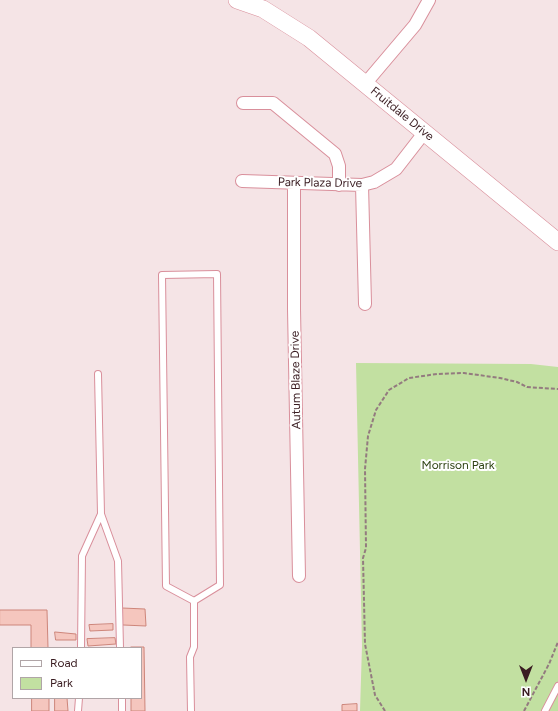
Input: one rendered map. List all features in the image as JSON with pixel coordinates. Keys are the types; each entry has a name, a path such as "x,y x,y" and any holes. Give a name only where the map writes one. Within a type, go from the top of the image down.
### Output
{"main road":[{"name":"Fruitdale Drive","path":"237,0 263,4 309,38 558,242"}],"street":[{"path":"365,84 415,25 429,0"},
{"path":"243,103 273,103 336,154 339,184"},
{"name":"Park Plaza Drive","path":"242,181 294,184 362,185 374,182 396,169 424,133"},
{"name":"Autum Blaze Drive","path":"294,184 294,309 299,576"},
{"path":"362,185 365,304"}],"lane":[{"path":"217,274 220,585 194,601 166,586 162,275 217,274"},
{"path":"98,374 101,514 118,561 120,647"},
{"path":"81,647 82,556 101,514"},
{"path":"190,711 190,657 194,647 194,601"},
{"path":"545,711 558,686"},
{"path":"78,711 79,699"},
{"path":"122,699 122,711"}],"path":[{"path":"385,711 375,695 365,644 364,621 363,558 366,548 365,469 368,436 376,410 389,390 409,378 437,374 464,373 500,378 517,382 527,387 558,389"},
{"path":"524,711 549,664 558,642"}],"green space":[{"name":"Morrison Park","path":"356,363 531,364 558,367 558,711 360,711 362,646"}],"building":[{"path":"122,608 145,609 146,626 123,625"},
{"path":"0,610 47,610 48,647 31,647 31,625 0,625"},
{"path":"113,624 113,630 90,631 89,625"},
{"path":"55,632 76,634 76,640 56,640"},
{"path":"115,638 116,644 88,646 87,639"},
{"path":"142,647 144,647 145,711 131,711 131,699 142,699"},
{"path":"32,699 49,699 49,711 32,711"},
{"path":"55,699 67,699 68,711 55,711"},
{"path":"357,704 357,711 342,711 342,705"}]}
